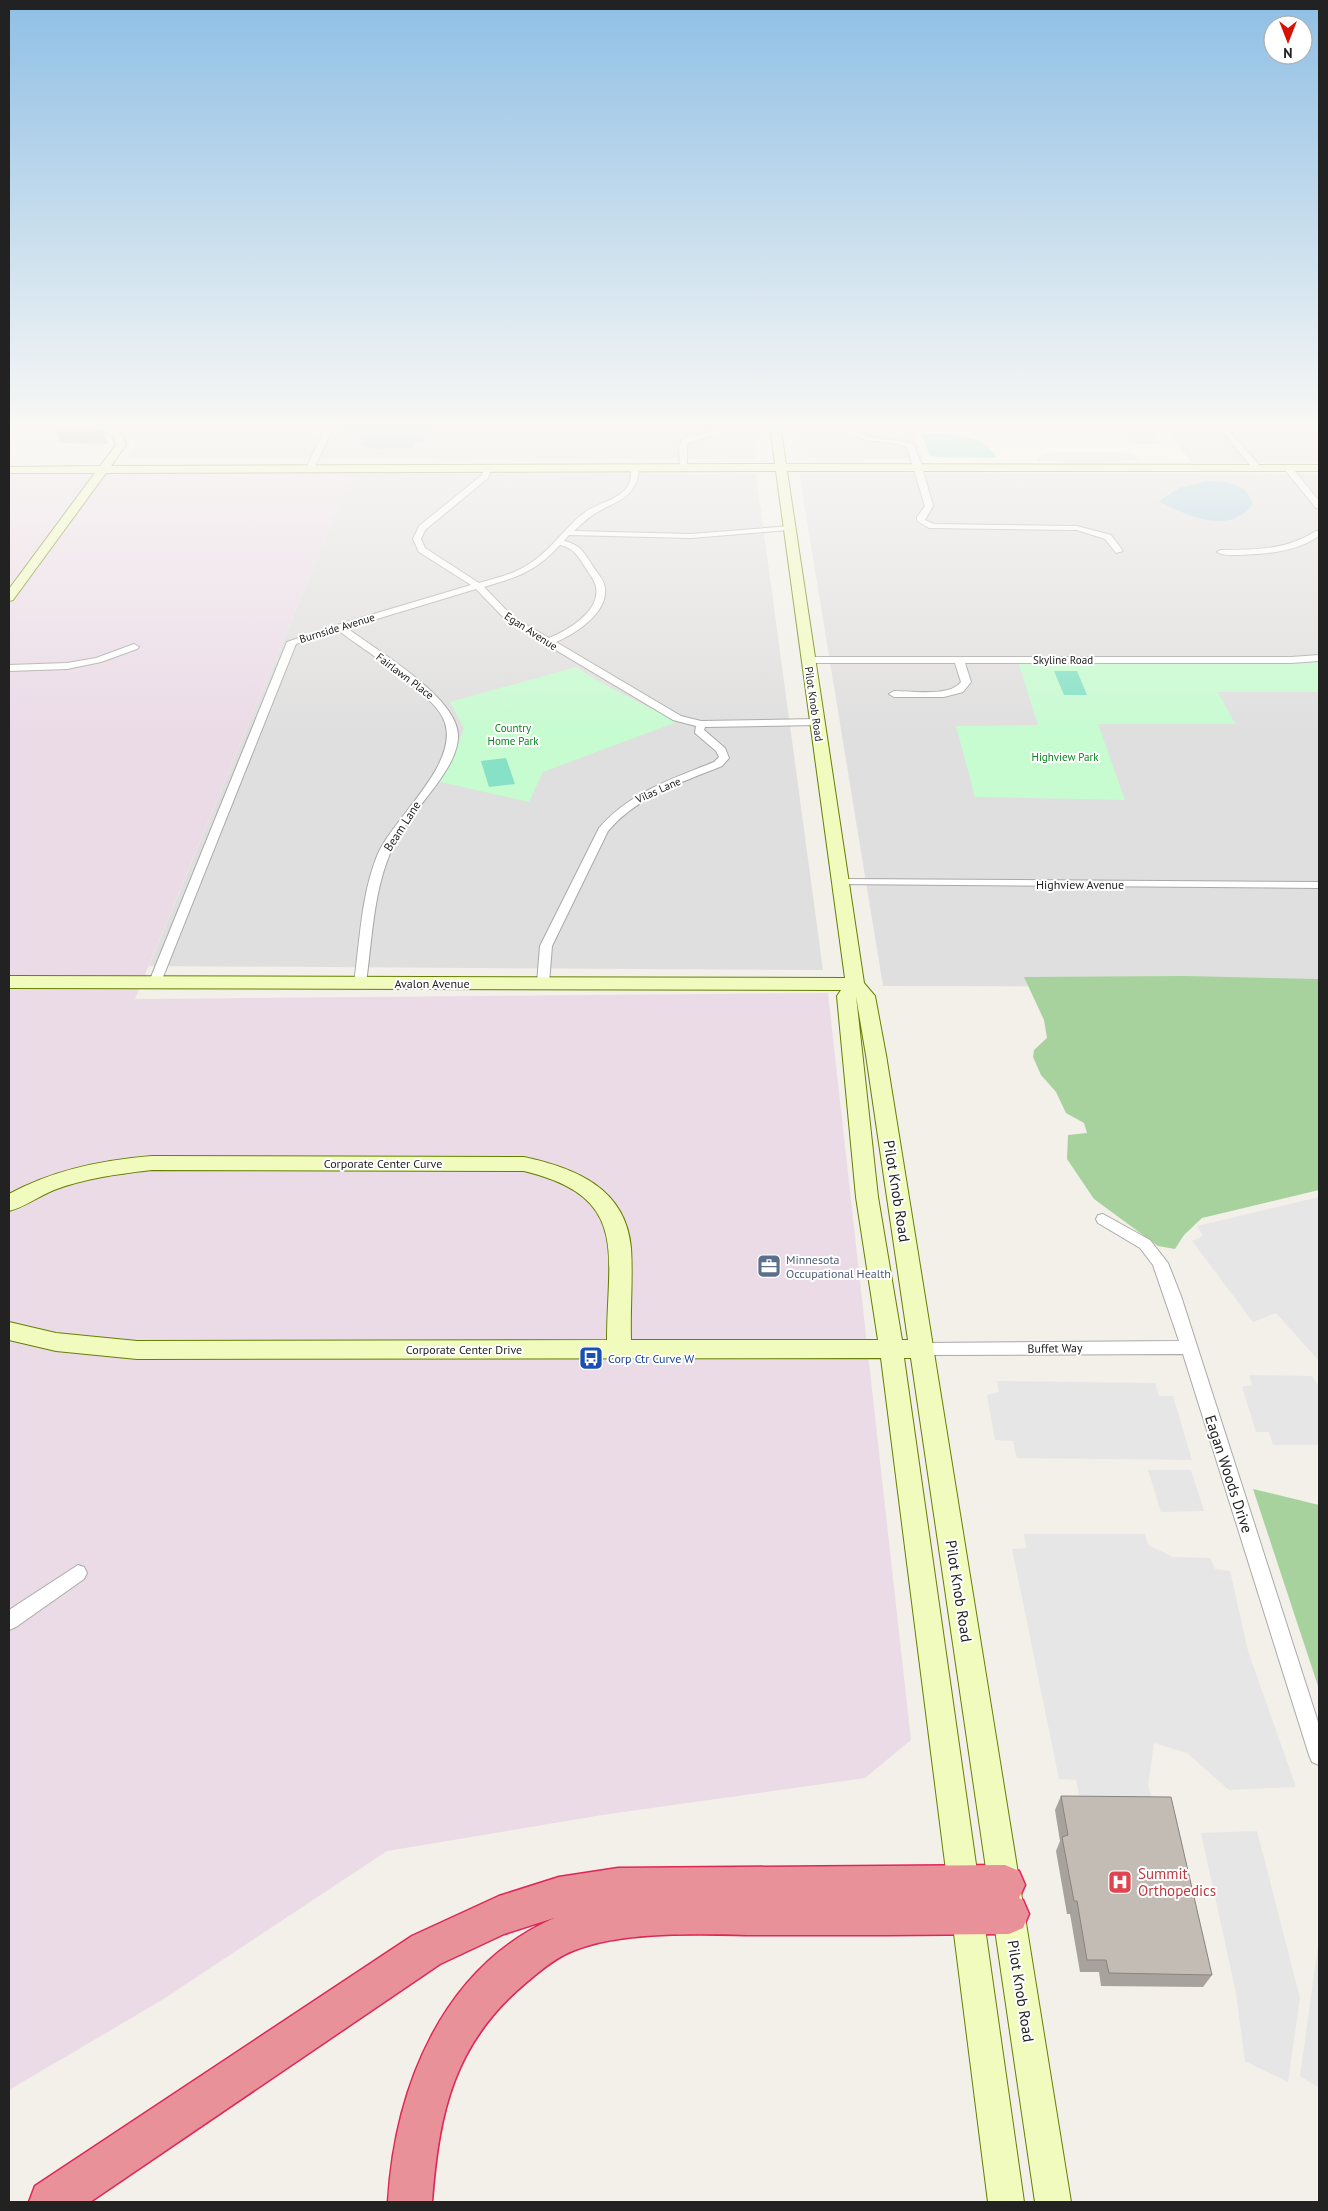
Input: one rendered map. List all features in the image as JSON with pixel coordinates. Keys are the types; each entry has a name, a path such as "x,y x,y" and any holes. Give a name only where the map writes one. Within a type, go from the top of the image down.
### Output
{"highway":[{"path":"51,2202 426,1950 499,1916 559,1897 618,1888 964,1900"},
{"path":"410,2202 410,2171 417,2129 428,2090 441,2059 462,2020 486,1991 514,1966 539,1948 571,1932 614,1920 1007,1899"}],"main road":[{"path":"9,596 60,528"},
{"name":"Pilot Knob Road","path":"788,528 855,984 866,996 876,1054 1053,2202"},
{"name":"Avalon Avenue","path":"9,982 855,984"},
{"name":"Pilot Knob Road","path":"855,984 846,996 867,1197 890,1349 1006,2202"},
{"path":"852,1055 876,1054"},
{"name":"Corporate Center Curve","path":"9,1203 28,1192 71,1175 112,1166 152,1163 524,1164 550,1169 576,1180 597,1195 612,1215 620,1245 618,1349"},
{"name":"Corporate Center Drive","path":"9,1331 27,1337 80,1346 137,1350 922,1349"}],"street":[{"name":"Egan Avenue","path":"422,528 416,537 416,543 422,550 478,586 510,619 677,718 701,724"},
{"name":"Burnside Avenue","path":"155,982 292,642 511,576 531,567 573,528"},
{"path":"567,533 691,536 786,528"},
{"path":"1078,528 1108,537 1119,551"},
{"path":"1221,552 1256,552 1287,548 1310,540 1319,533"},
{"path":"548,642 575,630 596,605 601,590 598,581 578,549 572,544 558,542"},
{"name":"Fairlawn Place","path":"340,627 436,700 449,717 454,736"},
{"path":"9,668 67,666 98,660 134,648"},
{"name":"Skyline Road","path":"808,660 1291,660 1319,658"},
{"path":"894,694 944,694 960,690 966,682 959,660"},
{"path":"701,724 817,722"},
{"name":"Vilas Lane","path":"542,983 546,946 603,830 612,817 626,805 643,796 718,764 724,758 721,750 699,731 701,724"},
{"name":"Beam Lane","path":"360,983 376,882 384,854 397,829 440,770 452,750 454,736"},
{"name":"Highview Avenue","path":"840,882 1319,885"},
{"name":"Eagan Woods Drive","path":"1103,1219 1146,1244 1160,1263 1319,1755"},
{"name":"Buffet Way","path":"922,1349 1189,1348"},
{"path":"9,1621 78,1573"}],"shaded area":[{"path":"9,528 329,528 135,999 828,993 911,1740 865,1778 602,1815 387,1851 162,2000 9,2090"},
{"path":"329,528 763,528 823,970 149,966"},
{"path":"808,528 1319,528 1319,987 883,986"},
{"path":"1319,1197 1319,1361 1276,1313 1253,1322 1192,1241 1203,1236 1197,1226"},
{"path":"1249,1375 1312,1376 1319,1386 1319,1445 1273,1445 1269,1432 1256,1432 1242,1387 1252,1385"},
{"path":"997,1381 1155,1383 1159,1396 1173,1396 1192,1460 1017,1458 1013,1441 995,1440 987,1395 999,1392"},
{"path":"1148,1470 1191,1470 1204,1511 1161,1512"},
{"path":"1024,1534 1145,1534 1148,1545 1173,1557 1210,1558 1215,1569 1230,1571 1248,1651 1296,1787 1229,1790 1187,1753 1154,1743 1148,1786 1153,1801 1080,1800 1076,1780 1059,1779 1012,1549 1026,1548"},
{"path":"1257,1831 1300,1998 1288,2082 1245,2061 1236,1993 1201,1833"},
{"path":"1319,1938 1319,2088 1300,2076"}],"green space":[{"name":"Highview Park","path":"1319,661 1319,692 1218,692 1235,724 1098,724 1125,800 975,797 956,726 1038,725 1018,662"},
{"name":"Country Home Park","path":"576,667 613,689 677,722 543,772 529,802 436,781 457,747 464,728 450,702"},
{"path":"1054,671 1077,671 1087,695 1064,695"},
{"path":"506,758 515,784 489,787 481,761"},
{"path":"1185,976 1319,979 1319,1190 1202,1218 1184,1235 1175,1249 1158,1246 1094,1199 1067,1159 1068,1135 1087,1133 1084,1123 1066,1113 1056,1092 1041,1075 1033,1057 1034,1050 1047,1038 1044,1020 1024,977"},
{"path":"1253,1489 1319,1505 1319,1689"}],"building":[{"name":"Summit Orthopedics","path":"1061,1796 1171,1797 1212,1975 1109,1973 1106,1960 1087,1960 1077,1901 1074,1901 1062,1837 1068,1835"}],"place":[{"name":"Minnesota Occupational Health","path":"769,1266"},
{"name":"Corp Ctr Curve W","path":"591,1358"},
{"name":"Summit Orthopedics","path":"1120,1882"}]}
